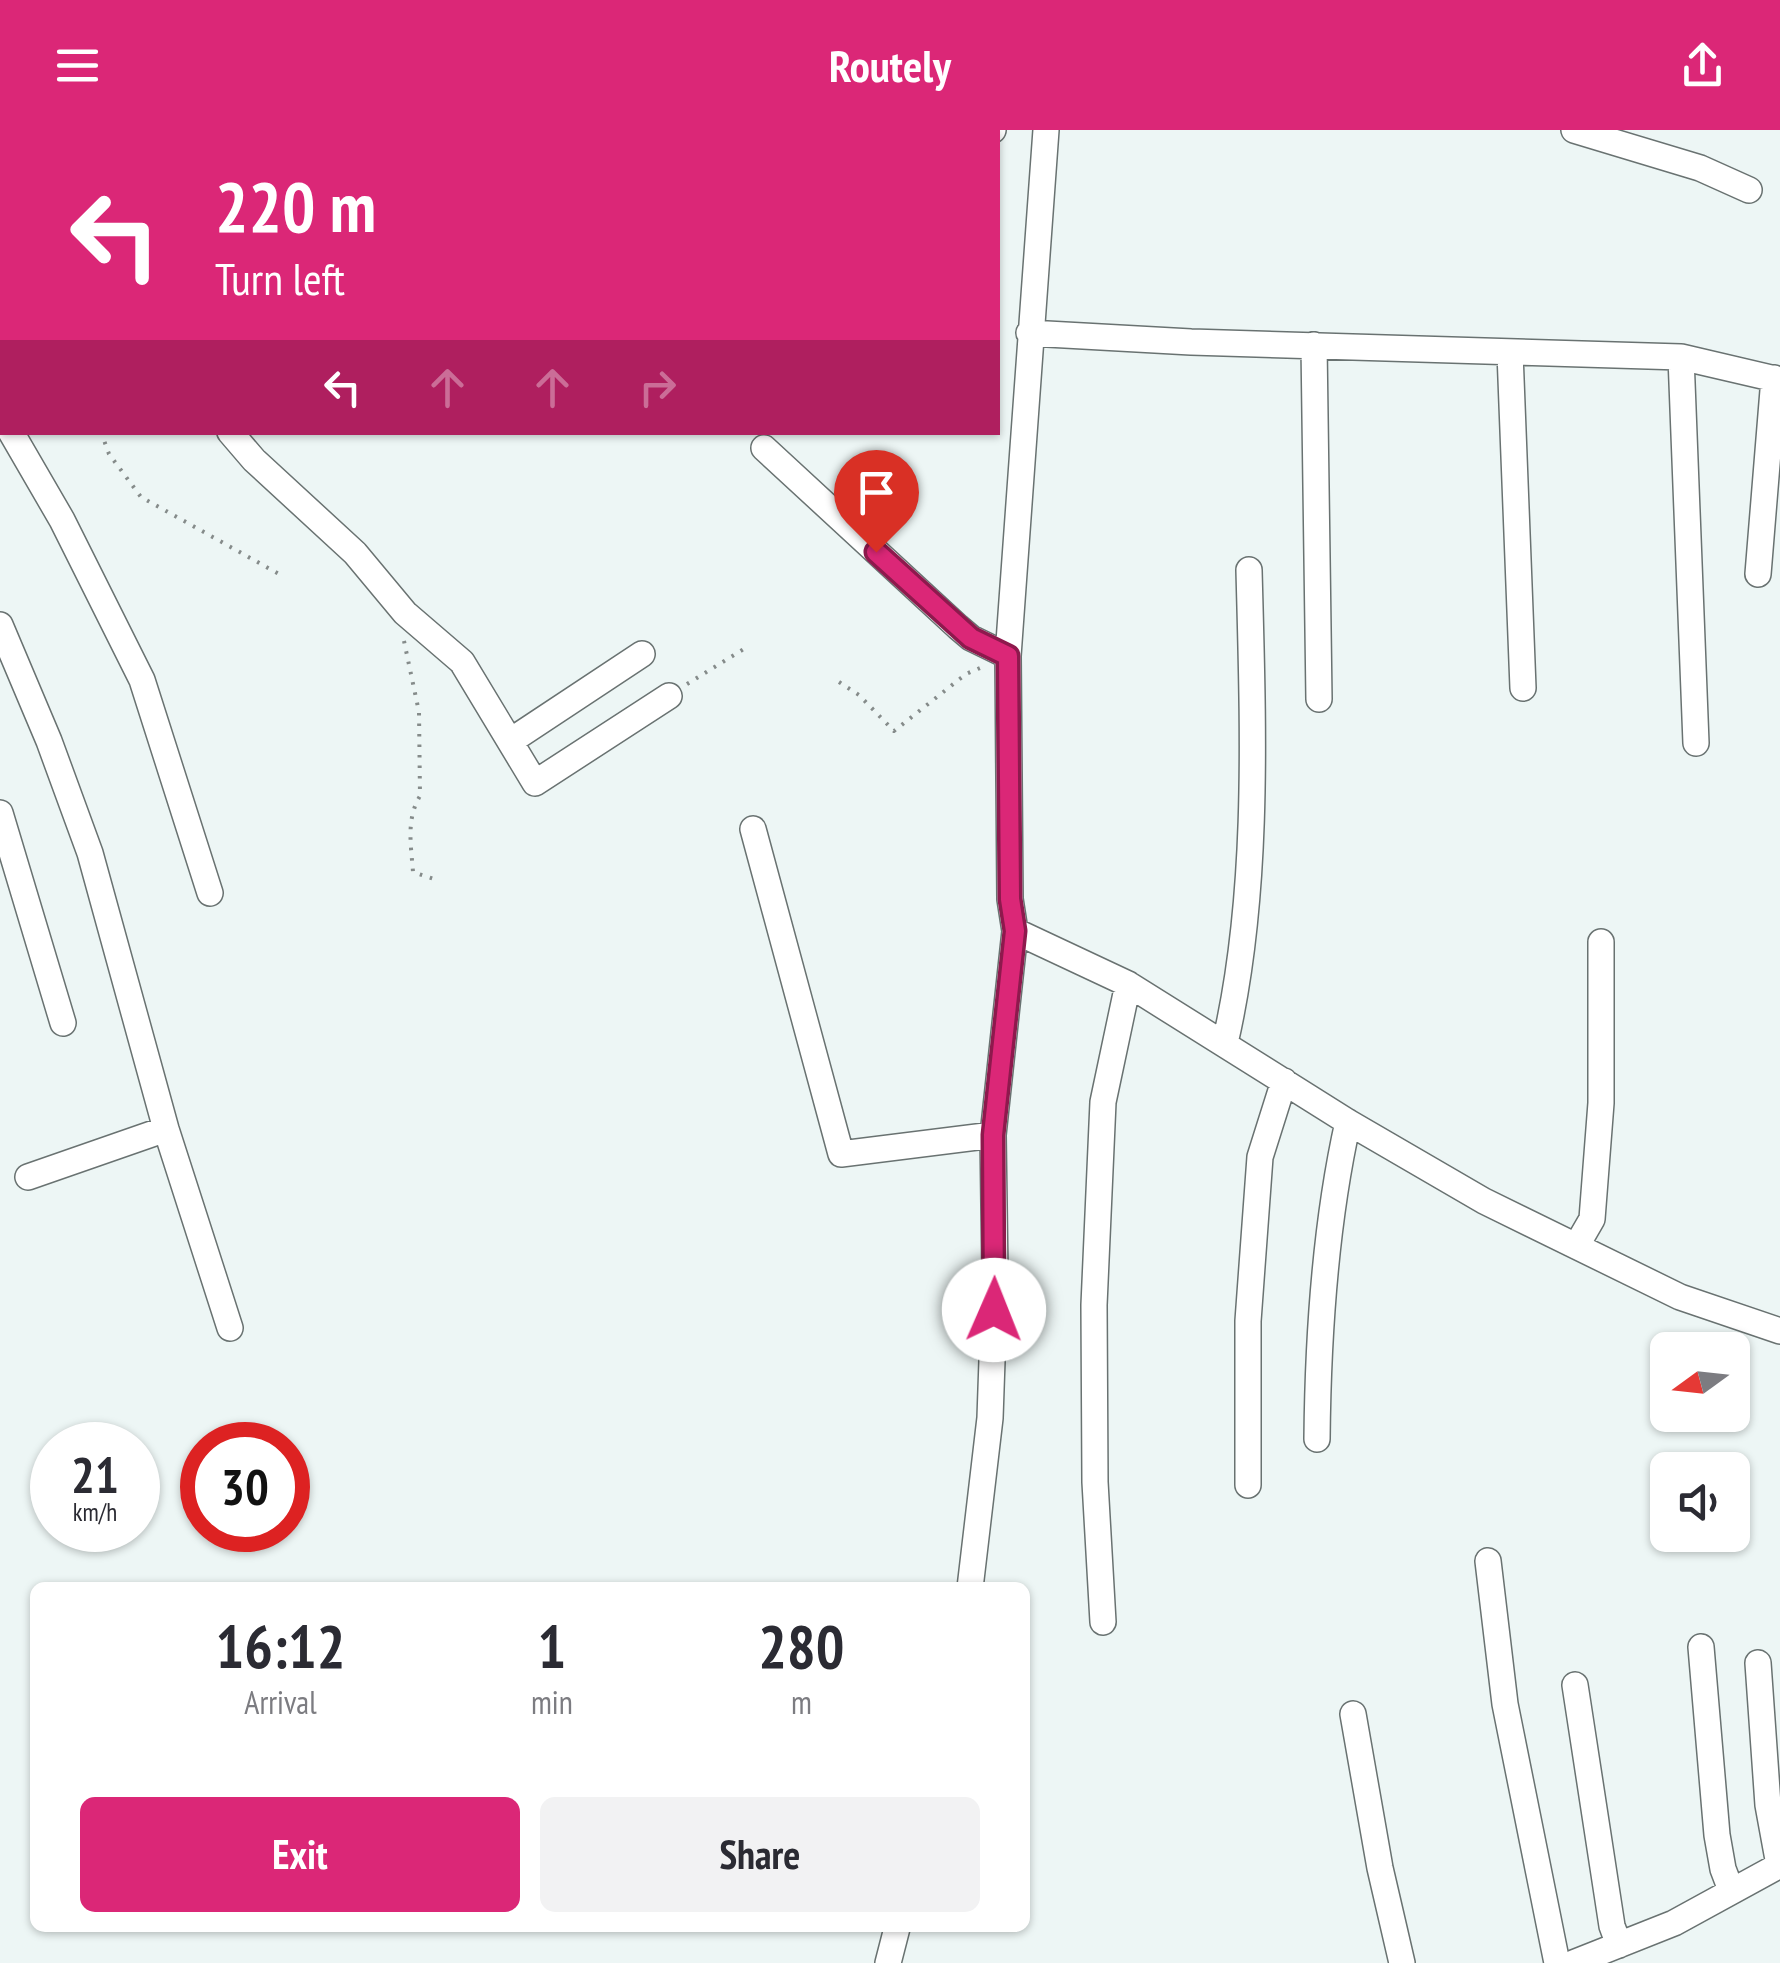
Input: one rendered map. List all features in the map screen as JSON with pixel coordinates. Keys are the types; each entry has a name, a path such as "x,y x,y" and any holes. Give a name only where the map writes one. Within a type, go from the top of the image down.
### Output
{"street":[{"path":"971,1582 990,1418 996,1274 993,1135 1015,931 1010,899 1008,656 1046,130"},
{"path":"1574,130 1700,168 1749,190"},
{"path":"1029,333 1681,358 1777,379 1758,574"},
{"path":"1314,345 1318,699"},
{"path":"1510,353 1523,688"},
{"path":"1681,358 1696,743"},
{"path":"13,435 62,520 142,680 210,893"},
{"path":"233,435 254,460 355,553 405,614 462,662 536,783 669,696"},
{"path":"764,448 958,627 1008,656"},
{"path":"1225,1043 1240,978 1246,912 1252,699 1249,570"},
{"path":"0,626 50,741 90,853 166,1129 230,1328"},
{"path":"512,740 642,654"},
{"path":"0,813 63,1023"},
{"path":"754,829 841,1154 993,1135"},
{"path":"1015,931 1128,984 1348,1122 1484,1201 1680,1297 1780,1331"},
{"path":"1577,1245 1592,1218 1600,1122 1601,942"},
{"path":"1103,1622 1095,1482 1094,1305 1103,1102 1128,984"},
{"path":"1248,1485 1248,1321 1260,1156 1284,1081"},
{"path":"1317,1439 1332,1194 1348,1122"},
{"path":"28,1177 166,1129"},
{"path":"1488,1561 1505,1704 1557,1963"},
{"path":"1700,1647 1718,1836 1723,1869 1732,1890"},
{"path":"1573,1963 1674,1923 1780,1865 1768,1805 1758,1663"},
{"path":"1576,1685 1612,1926 1619,1945"},
{"path":"1353,1714 1380,1868 1402,1963"},
{"path":"888,1963 896,1932"}],"path":[{"path":"102,435 110,454 141,498 279,574"},
{"path":"405,614 403,640 419,712 420,796 409,831 413,872 438,880"},
{"path":"669,696 747,647"},
{"path":"839,682 894,730 966,674 1008,656"}],"route":[{"path":"876,552 971,638 1008,656 1010,899 1015,931 993,1135 994,1310"}]}
